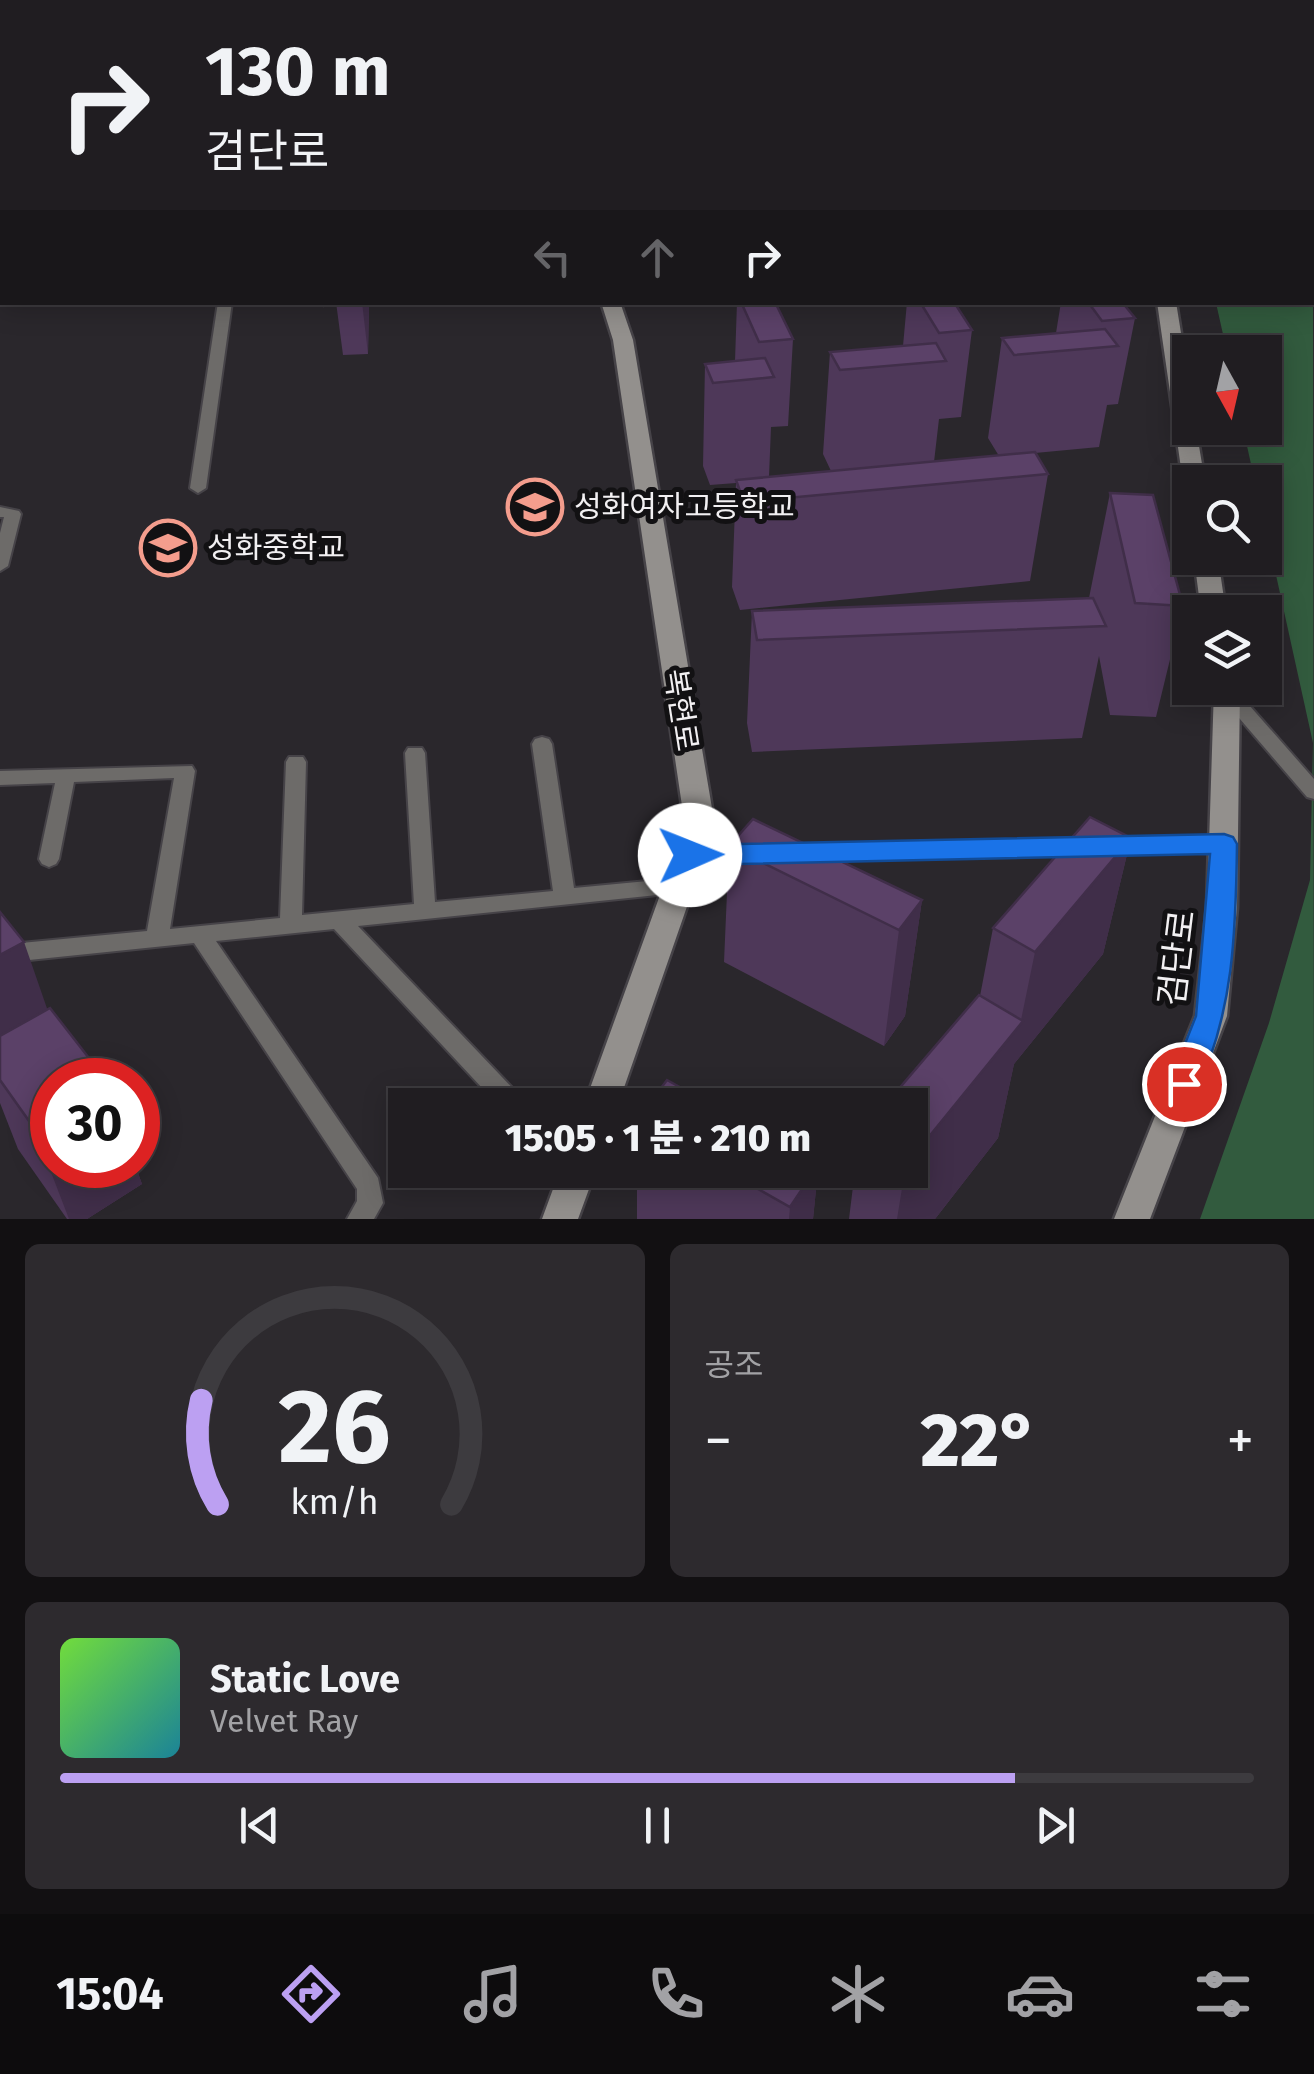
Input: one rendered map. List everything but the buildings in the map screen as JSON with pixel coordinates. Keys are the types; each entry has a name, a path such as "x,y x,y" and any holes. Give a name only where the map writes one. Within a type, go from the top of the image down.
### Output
{"main road":[{"name":"복현로","path":"607,1088 700,826 623,340 611,305"},
{"path":"1166,305 1191,465"},
{"name":"검단로","path":"1132,1219 1211,1016 1222,907 1227,705"},
{"path":"560,1219 571,1188"}],"street":[{"path":"198,488 225,305"},
{"path":"0,512 13,514 1,555"},
{"name":"검단로","path":"1240,705 1314,792"},
{"path":"542,744 565,898"},
{"path":"415,753 425,912"},
{"path":"291,925 296,762"},
{"path":"0,778 186,772 157,938"},
{"path":"49,859 66,776"},
{"path":"690,855 1224,844"},
{"path":"0,954 679,886"},
{"path":"339,920 497,1088"},
{"path":"200,934 368,1186 370,1203 360,1219"}],"green space":[{"path":"1216,305 1313,305 1314,1219 1200,1219 1269,1023 1310,880 1313,743 1276,575 1282,575 1282,465 1251,465 1247,445 1282,445 1282,335 1223,335"}],"place":[{"name":"성화여자고등학교","path":"535,507"},
{"name":"성화중학교","path":"168,548"}],"route":[{"path":"690,855 1224,844 1211,1016 1184,1084"}]}
